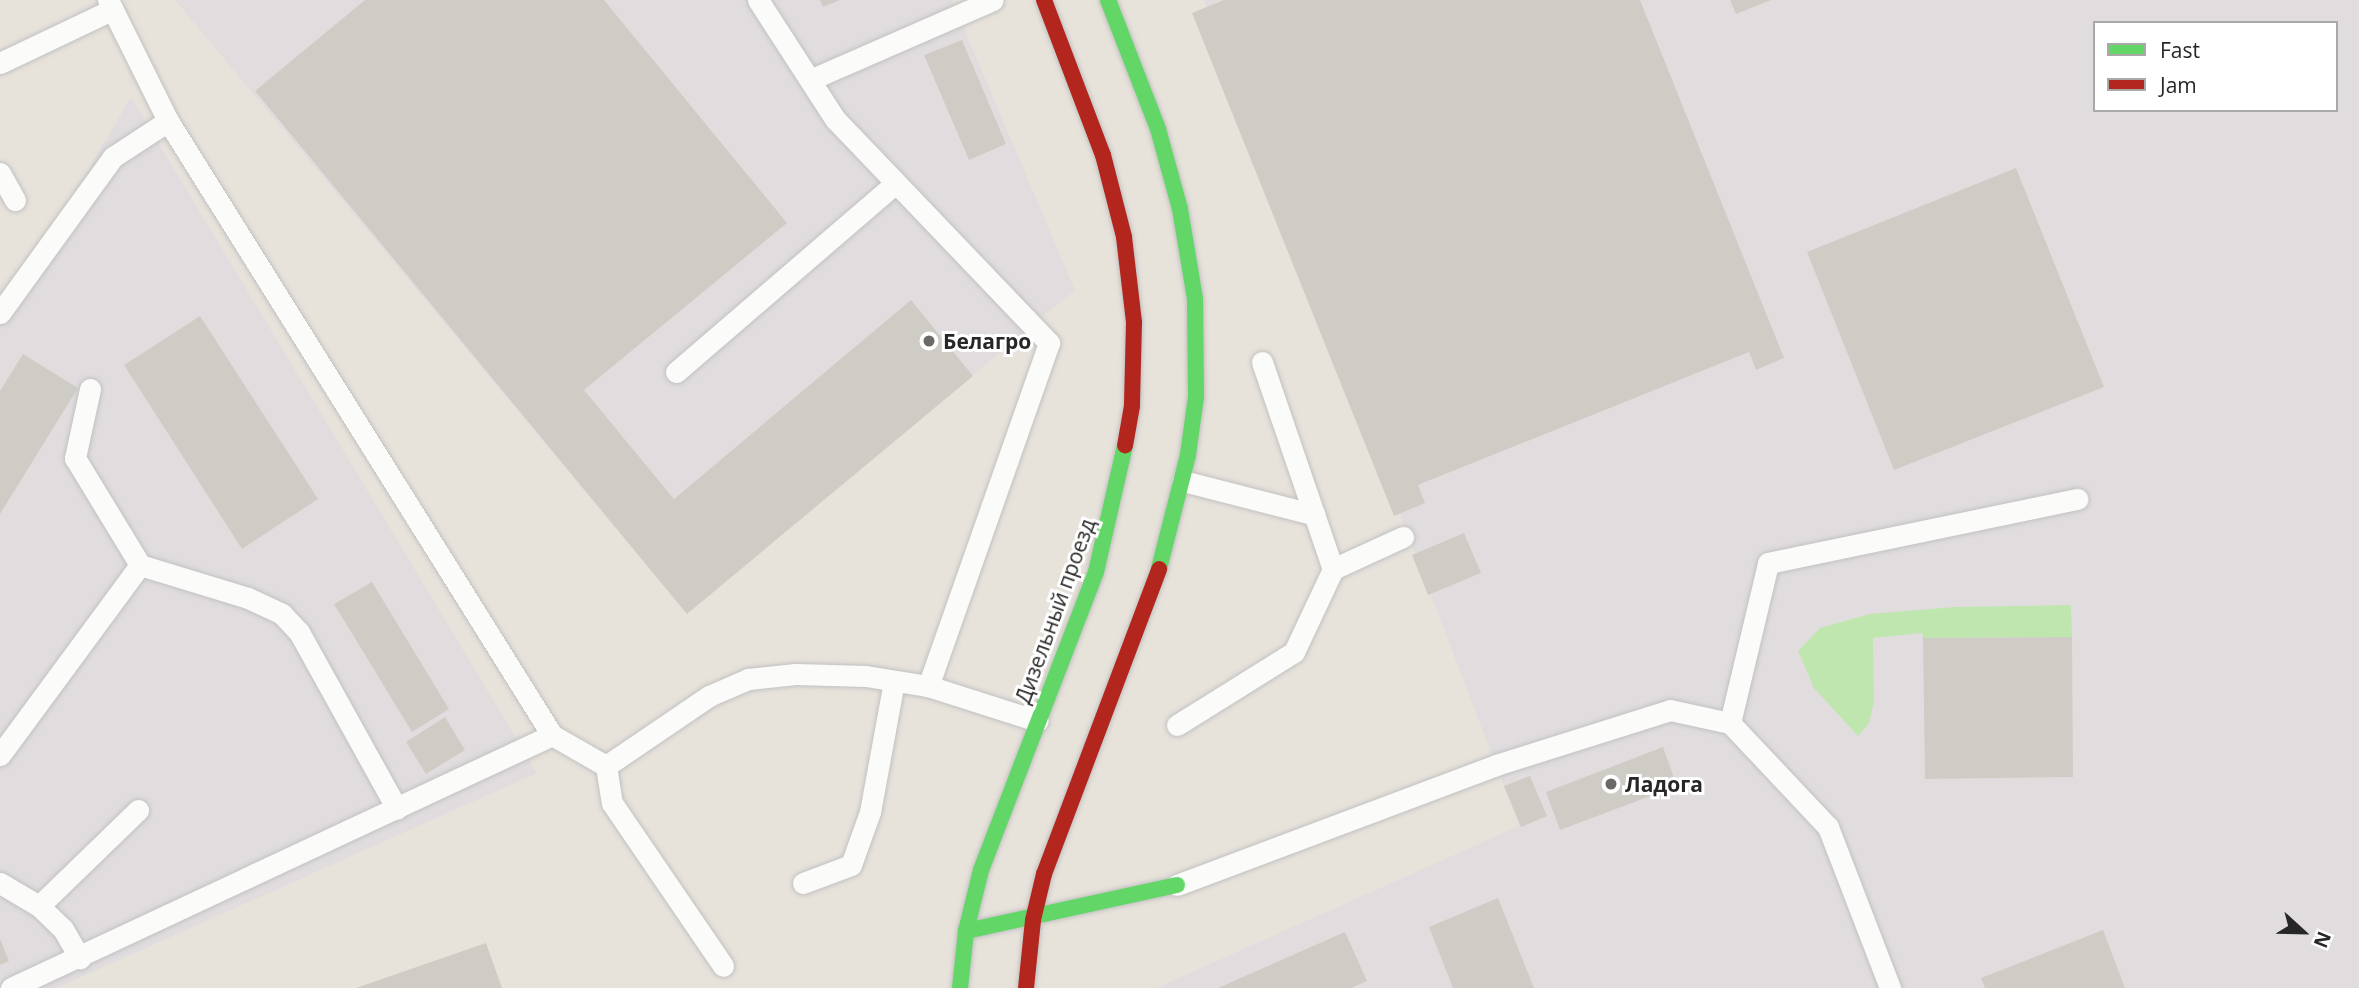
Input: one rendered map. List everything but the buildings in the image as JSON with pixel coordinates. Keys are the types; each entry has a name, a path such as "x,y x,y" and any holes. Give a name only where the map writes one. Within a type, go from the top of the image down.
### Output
{"street":[{"name":"Дизельный проезд","path":"960,988 966,931 988,848 1038,721 1107,531 1126,448 1134,364 1130,282 1114,196 1086,105 1044,0"},
{"path":"1026,988 1033,920 1068,805 1146,610 1182,481 1196,397 1190,256 1158,129 1108,0"},
{"path":"966,931 1033,920 1177,885"}],"lane":[{"path":"758,0 812,79 835,119 1049,343 928,686"},
{"path":"812,79 993,0"},
{"path":"0,63 111,4 168,121 552,735 606,766"},
{"path":"0,313 113,157 168,121"},
{"path":"0,173 15,200"},
{"path":"676,372 896,183"},
{"path":"1262,362 1334,569"},
{"path":"90,389 75,458 140,565 248,597 282,614 299,632 397,808"},
{"path":"1182,481 1315,515"},
{"path":"1730,723 1768,564 2077,499"},
{"path":"1177,725 1294,652 1334,569 1402,537"},
{"path":"0,755 140,565"},
{"path":"606,766 709,696 748,679 796,674 928,686 1038,721"},
{"path":"803,884 851,864 870,812 894,681"},
{"path":"1177,885 1496,765 1670,710 1730,723 1828,827 1890,988"},
{"path":"11,988 80,959 552,735"},
{"path":"606,766 612,803 723,966"},
{"path":"39,906 138,810"},
{"path":"0,883 39,906 63,929 80,959"}],"shaded area":[{"path":"175,0 952,0 1075,290 687,614"},
{"path":"1204,0 2359,0 2359,988 1156,988 1519,826"},
{"path":"131,97 537,773 57,988 0,988 0,320"}],"green space":[{"path":"2071,605 2072,637 1923,638 1922,633 1873,638 1874,701 1869,723 1858,736 1814,688 1798,651 1820,628 1870,614 1955,607"}],"traffic: fast":[{"path":"1108,0 1158,129 1180,209 1195,299 1196,397 1188,455 1159,569"},
{"path":"960,988 966,931 981,870 1096,572 1125,445"},
{"path":"966,931 1177,885"}],"traffic: jam":[{"path":"1044,0 1103,155 1124,237 1134,322 1132,406 1125,445"},
{"path":"1026,988 1033,920 1044,874 1159,569"}],"place":[{"name":"Белагро","path":"929,341"},
{"name":"Ладога","path":"1611,784"}]}
